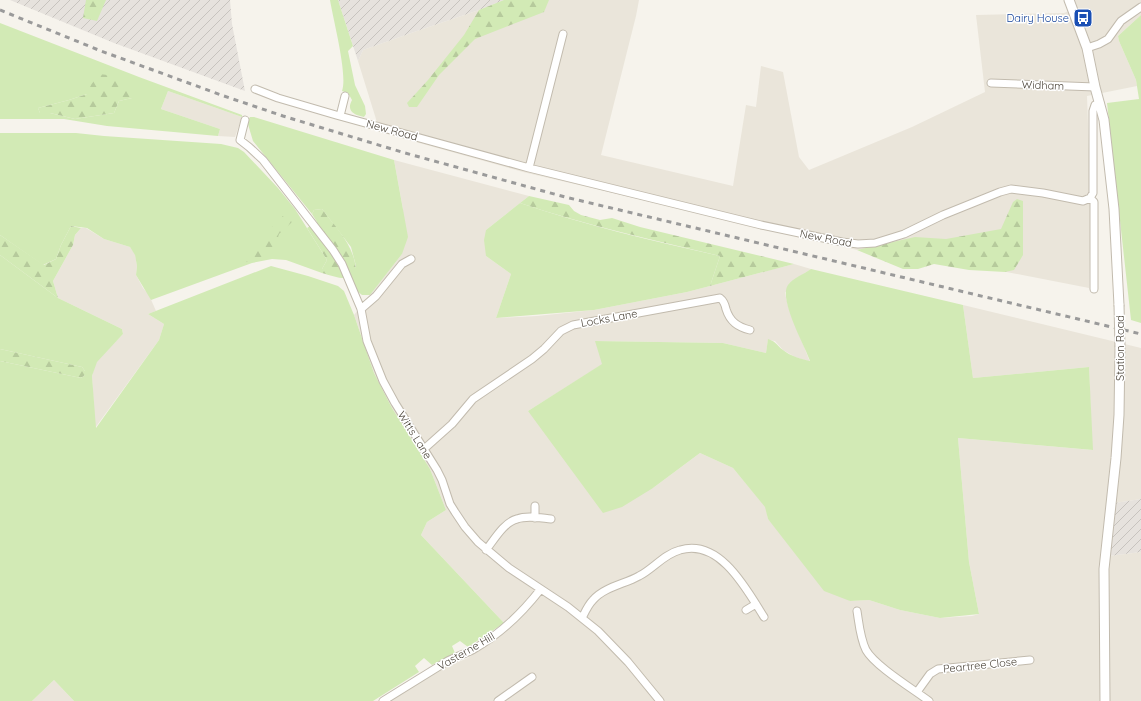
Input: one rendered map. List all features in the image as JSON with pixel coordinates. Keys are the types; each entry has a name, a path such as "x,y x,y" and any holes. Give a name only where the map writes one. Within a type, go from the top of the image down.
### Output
{"street":[{"name":"Station Road","path":"1069,0 1087,48 1104,120 1113,197 1120,305 1119,415 1104,569 1105,701"},
{"path":"1087,48 1108,39 1121,21 1141,7"},
{"path":"529,168 563,34"},
{"name":"Widham","path":"991,84 1095,87"},
{"name":"New Road","path":"255,89 278,98 340,116 529,168 842,242 858,244 875,243 904,234 943,215 1006,190 1026,190 1083,200 1090,198"},
{"path":"340,116 345,96"},
{"path":"1094,289 1094,202 1090,198 1093,193 1093,111 1095,106 1100,103"},
{"name":"Witts Lane","path":"245,120 240,140 250,147 263,160 334,250 342,264 361,309 367,341 383,381 442,480 450,504 459,519 486,550 540,590 556,599 582,618 614,646 660,701"},
{"path":"361,309 376,296 402,264 411,259"},
{"name":"Locks Lane","path":"424,449 452,424 473,399 532,359 561,331 573,325 720,298 724,301 730,317 735,323 741,328 750,330"},
{"path":"535,506 535,518"},
{"path":"486,550 512,520 521,518 552,519"},
{"path":"582,618 593,600 603,592 641,575 671,554 690,548 710,552 721,559 729,567 756,604 764,618"},
{"name":"Vasterne Hill","path":"383,701 451,660 474,649 497,633 522,612 540,590"},
{"path":"746,610 756,604"},
{"path":"857,610 862,640 869,655 929,701"},
{"name":"Peartree Close","path":"918,692 930,674 938,669 1030,660"},
{"path":"498,701 532,676"}],"shaded area":[{"path":"10,0 230,0 232,24 245,91 114,43"},
{"path":"338,0 504,0 363,50 358,61"},
{"path":"504,0 639,0 601,155 733,186 746,105 756,107 761,66 783,72 799,157 809,170 912,127 985,92 976,15 1064,13 1076,8 1072,0 1141,0 1141,15 1118,36 1137,86 1087,96 1091,208 1089,288 883,248 857,250 523,172 380,132 358,61 363,50"},
{"path":"168,91 242,117 235,137 218,136 220,129 161,109"},
{"path":"394,160 529,196 486,230 486,256 511,274 496,318 537,316 594,310 687,292 794,264 811,269 790,283 785,293 788,306 810,362 795,357 783,350 775,341 768,340 766,353 723,343 596,341 603,364 528,411 653,488 700,453 733,468 766,507 768,519 850,601 869,600 900,610 940,618 972,616 979,614 969,562 958,438 1092,450 1089,367 973,378 963,305 1141,348 1141,499 1115,503 1109,556 1141,552 1141,701 388,701 434,672 468,658 495,638 504,623 421,535 427,522 446,510 430,469 392,408 374,373 354,315 402,254 403,209"},
{"path":"81,228 86,228 104,239 130,247 135,254 137,266 136,275 143,288 149,295 156,311 148,314 164,324 159,340 95,428 92,376 96,362 123,334 122,329 58,298 53,281 73,245 75,235"},
{"path":"1141,499 1141,552 1109,556 1115,503"},
{"path":"54,680 74,701 32,701"}],"green space":[{"path":"86,0 106,0 97,21 83,18"},
{"path":"330,0 338,0 353,46 348,51 355,85 365,106 366,114 364,117 352,112 350,104 352,100 348,93 342,91 342,60"},
{"path":"504,0 549,0 544,12 475,39 439,75 417,107 409,107 407,103 428,80 464,35 479,10"},
{"path":"1141,15 1141,323 1131,320 1107,103 1139,99 1136,80 1118,36"},
{"path":"0,23 242,115 242,117 168,91 161,109 220,129 218,136 107,126 64,119 0,119","holes":["87,94 132,98 119,101 114,113 75,119 50,113 40,113 38,108"]},
{"path":"99,74 121,79 130,84 139,92 132,98 119,101 114,113 75,119 50,113 40,113 38,108 87,94 91,85"},
{"path":"250,117 394,160 408,237 402,254 370,295 362,295 357,291 351,278 356,266 351,247 322,209 314,210 312,214 253,141 247,121"},
{"path":"0,133 76,133 221,144 238,148 244,152 278,188 295,209 327,260 322,269 322,273 286,260 272,259 252,263 151,300 136,275 137,266 135,255 130,247 104,239 87,228 71,226 61,245 56,259 43,265 0,235"},
{"path":"529,196 569,205 574,211 581,215 600,220 612,218 640,227 794,264 710,286 720,256 594,225 520,203"},
{"path":"1017,199 1023,201 1023,255 1014,270 1005,272 969,270 934,264 918,269 903,269 857,250 915,237 946,239 1001,229 1013,202"},
{"path":"520,203 594,225 720,256 710,286 687,292 594,310 496,318 511,274 486,256 484,240 486,230"},
{"path":"322,209 340,232 350,248 356,275 352,277 339,278 322,273 322,269 327,260 307,228 317,222 312,214 314,210"},
{"path":"290,212 296,216 279,234 274,250 265,256 237,265 234,264 284,215"},
{"path":"71,226 81,228 75,235 73,245 53,281 58,298 0,255 0,235 44,265 56,259 61,245"},
{"path":"0,255 58,298 122,329 123,334 97,362 92,376 96,428 159,340 164,324 148,314 271,266 338,286 344,291 354,315 374,373 392,408 430,469 446,510 427,522 421,535 504,623 468,647 460,641 452,646 455,653 432,665 424,658 415,666 419,672 373,701 74,701 54,680 32,701 0,701 0,361 81,378 85,375 85,371 82,367 0,349"},
{"path":"811,269 963,305 973,378 1089,367 1093,450 958,438 969,562 979,614 940,618 900,610 869,600 850,601 824,591 768,519 765,507 733,468 700,453 653,488 622,507 603,513 528,411 602,364 595,341 723,343 766,353 768,339 775,342 789,354 810,361 793,323 789,311 786,292 790,283"},
{"path":"0,349 82,367 85,371 85,375 81,378 0,361"}],"railway":[{"path":"0,10 101,51 224,96 283,116 405,153 565,197 1141,334"}],"place":[{"name":"Dairy House","path":"1083,18"}]}
